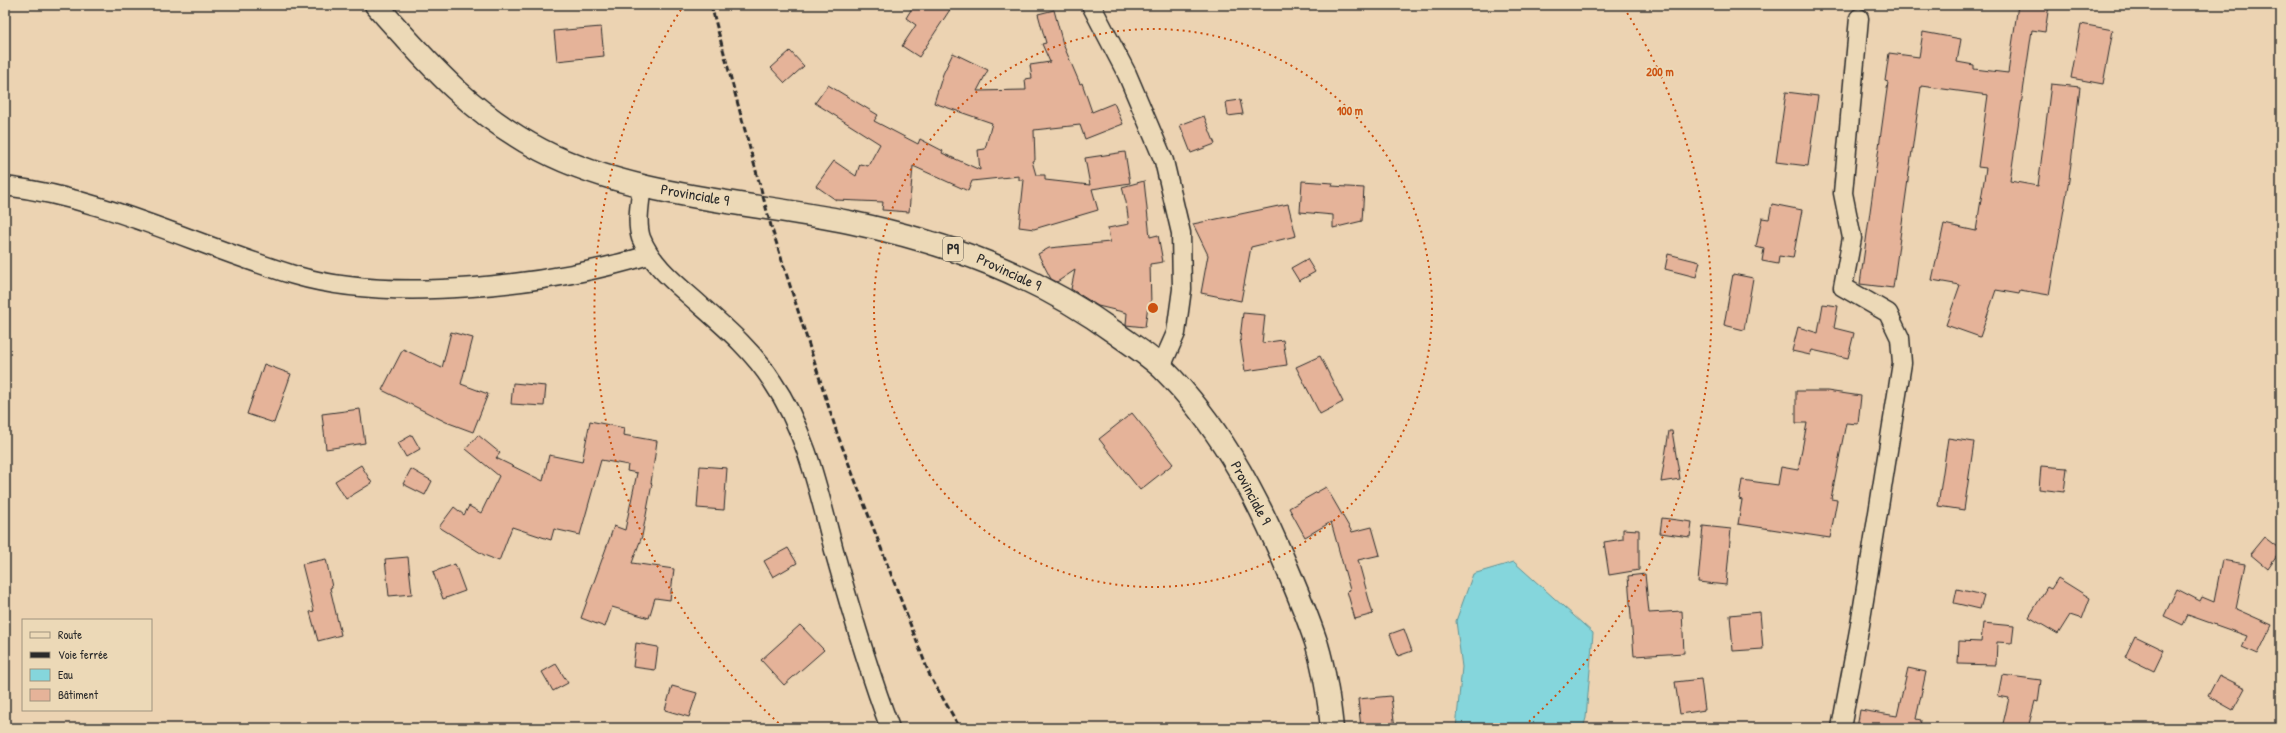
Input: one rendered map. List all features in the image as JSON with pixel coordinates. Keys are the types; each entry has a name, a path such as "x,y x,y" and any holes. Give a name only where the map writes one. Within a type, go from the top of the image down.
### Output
{"main road":[{"name":"Provinciale 9","path":"376,5 426,62 464,100 504,129 543,151 598,173 642,186 850,223 960,250 1008,270 1078,306 1162,367 1192,401 1216,432 1247,480 1271,531 1317,646 1328,694 1332,728"}],"street":[{"path":"1091,5 1127,74 1164,161 1181,233 1182,289 1176,333 1162,367"},
{"path":"1841,728 1860,625 1902,363 1900,338 1888,313 1844,287 1852,238 1842,193 1859,18"},
{"path":"5,186 91,204 225,253 296,275 356,286 410,289 518,282 610,267 649,255"},
{"path":"642,186 639,208 641,236 649,255 671,279 739,341 771,379 785,401 804,444 838,565 890,728"}],"water":[{"path":"1514,562 1593,633 1586,718 1583,728 1456,728 1462,667 1456,621 1473,574"}],"building":[{"path":"914,5 953,5 919,57 902,46 916,25 906,18"},
{"path":"2018,5 2049,5 2045,32 2032,30 2010,181 2038,186 2051,84 2080,87 2069,180 2049,295 2020,290 2019,294 1996,290 1980,337 1946,325 1960,285 1932,280 1944,224 1976,231 1986,168 1978,167 1988,95 1921,86 1893,288 1860,284 1888,82 1885,81 1889,53 1919,57 1923,32 1961,39 1957,62 1974,65 1974,69 2008,73"},
{"path":"1054,10 1063,44 1080,84 1082,83 1092,112 1114,103 1123,124 1085,139 1080,125 1034,130 1035,160 1032,161 1036,175 1045,175 1045,180 1090,185 1085,158 1125,152 1130,183 1092,189 1098,210 1034,229 1019,227 1024,180 1019,180 1019,176 972,181 968,191 913,166 909,212 882,210 883,202 836,200 816,186 834,161 856,176 860,164 868,166 880,144 815,103 828,85 878,115 874,121 918,144 920,139 943,151 942,153 980,170 978,150 985,149 992,123 934,103 943,74 953,53 988,70 977,91 1026,90 1025,79 1032,78 1030,65 1050,62 1042,44 1046,43 1038,14"},
{"path":"2081,24 2113,30 2103,84 2071,78"},
{"path":"601,27 604,56 557,61 554,31"},
{"path":"790,51 804,66 785,83 771,68"},
{"path":"1786,92 1818,96 1808,166 1776,162"},
{"path":"1240,100 1243,114 1228,116 1226,102"},
{"path":"1204,116 1215,144 1191,153 1180,125"},
{"path":"1144,181 1150,237 1158,235 1163,262 1150,264 1151,305 1148,305 1145,327 1126,325 1127,313 1098,306 1071,289 1075,270 1057,282 1051,279 1038,254 1049,248 1110,242 1108,228 1129,224 1122,187"},
{"path":"1302,181 1333,183 1332,186 1364,188 1362,221 1333,228 1333,215 1300,212"},
{"path":"1288,204 1296,236 1251,247 1241,301 1201,293 1208,255 1193,224"},
{"path":"1772,204 1802,210 1793,258 1779,256 1778,264 1762,261 1764,249 1756,247 1762,218 1769,219"},
{"path":"1668,254 1700,262 1696,277 1665,269"},
{"path":"1307,259 1315,272 1299,281 1291,268"},
{"path":"1733,274 1753,278 1744,330 1724,325"},
{"path":"1823,304 1838,306 1834,328 1854,333 1848,358 1812,350 1810,355 1792,351 1798,327 1818,333"},
{"path":"1243,313 1265,315 1262,343 1283,340 1287,365 1245,371 1240,338"},
{"path":"451,332 473,338 461,384 488,394 473,432 446,422 382,390 403,349 442,368"},
{"path":"1320,356 1343,402 1320,414 1296,367"},
{"path":"264,364 291,374 274,423 247,414"},
{"path":"513,383 546,386 544,406 511,404"},
{"path":"1796,391 1827,391 1861,396 1858,424 1846,423 1831,499 1837,500 1830,538 1738,524 1742,500 1739,499 1742,480 1778,485 1781,467 1798,470 1807,423 1796,423"},
{"path":"360,409 365,443 326,449 322,414"},
{"path":"1132,413 1173,464 1140,490 1099,439"},
{"path":"590,421 624,428 623,435 657,441 652,484 642,536 632,563 674,569 670,600 655,598 649,618 612,607 605,627 581,618 614,526 625,530 637,473 627,471 628,465 601,460 580,535 554,529 551,540 512,527 499,561 484,555 439,527 454,507 464,515 469,506 481,513 499,476 466,449 478,435 500,453 496,458 543,481 549,455 582,462"},
{"path":"1669,431 1672,431 1680,479 1661,482"},
{"path":"412,435 420,449 406,457 398,443"},
{"path":"1948,438 1974,442 1964,510 1938,506"},
{"path":"361,465 372,483 346,499 335,481"},
{"path":"700,466 727,468 724,510 697,508"},
{"path":"2041,466 2067,468 2064,492 2039,489"},
{"path":"411,469 432,481 425,495 403,484"},
{"path":"1326,487 1352,532 1372,527 1380,555 1358,560 1373,614 1355,619 1347,591 1350,590 1331,522 1305,537 1289,508"},
{"path":"1662,518 1692,522 1690,537 1660,533"},
{"path":"1703,526 1731,529 1726,585 1698,582"},
{"path":"1623,529 1639,530 1639,570 1609,575 1604,542 1623,539"},
{"path":"2264,537 2281,550 2268,569 2250,554"},
{"path":"788,548 797,563 773,577 764,561"},
{"path":"408,557 412,594 389,596 385,559"},
{"path":"326,559 332,587 330,588 341,635 318,641 310,612 314,611 302,564"},
{"path":"2222,560 2245,564 2236,609 2272,625 2258,654 2242,647 2247,636 2188,615 2183,625 2164,616 2177,589 2200,601 2202,597 2214,602"},
{"path":"455,564 465,591 443,599 433,572"},
{"path":"1645,574 1649,613 1682,611 1684,653 1634,656 1628,576"},
{"path":"2058,578 2090,598 2082,619 2070,615 2058,634 2029,617 2047,587 2051,589"},
{"path":"1957,589 1984,595 1980,609 1954,603"},
{"path":"1760,612 1763,649 1733,651 1730,615"},
{"path":"1983,623 2014,626 2012,643 1997,642 1996,665 1958,664 1959,641 1981,642"},
{"path":"800,625 824,650 784,685 761,660"},
{"path":"1404,629 1412,651 1398,656 1390,634"},
{"path":"2135,636 2164,650 2154,671 2125,657"},
{"path":"636,643 658,647 655,670 633,667"},
{"path":"556,664 568,683 553,691 542,672"},
{"path":"1908,668 1926,672 1916,719 1921,720 1920,728 1857,728 1860,710 1897,716"},
{"path":"2002,675 2041,680 2038,702 2035,701 2028,728 2002,728 2009,698 1998,696"},
{"path":"2219,675 2245,688 2233,710 2208,696"},
{"path":"1701,679 1705,710 1680,714 1675,682"},
{"path":"672,686 697,693 689,717 665,710"},
{"path":"1391,696 1395,728 1361,728 1358,699"}],"railway":[{"path":"711,5 771,226 837,433 930,676 960,728"}]}
